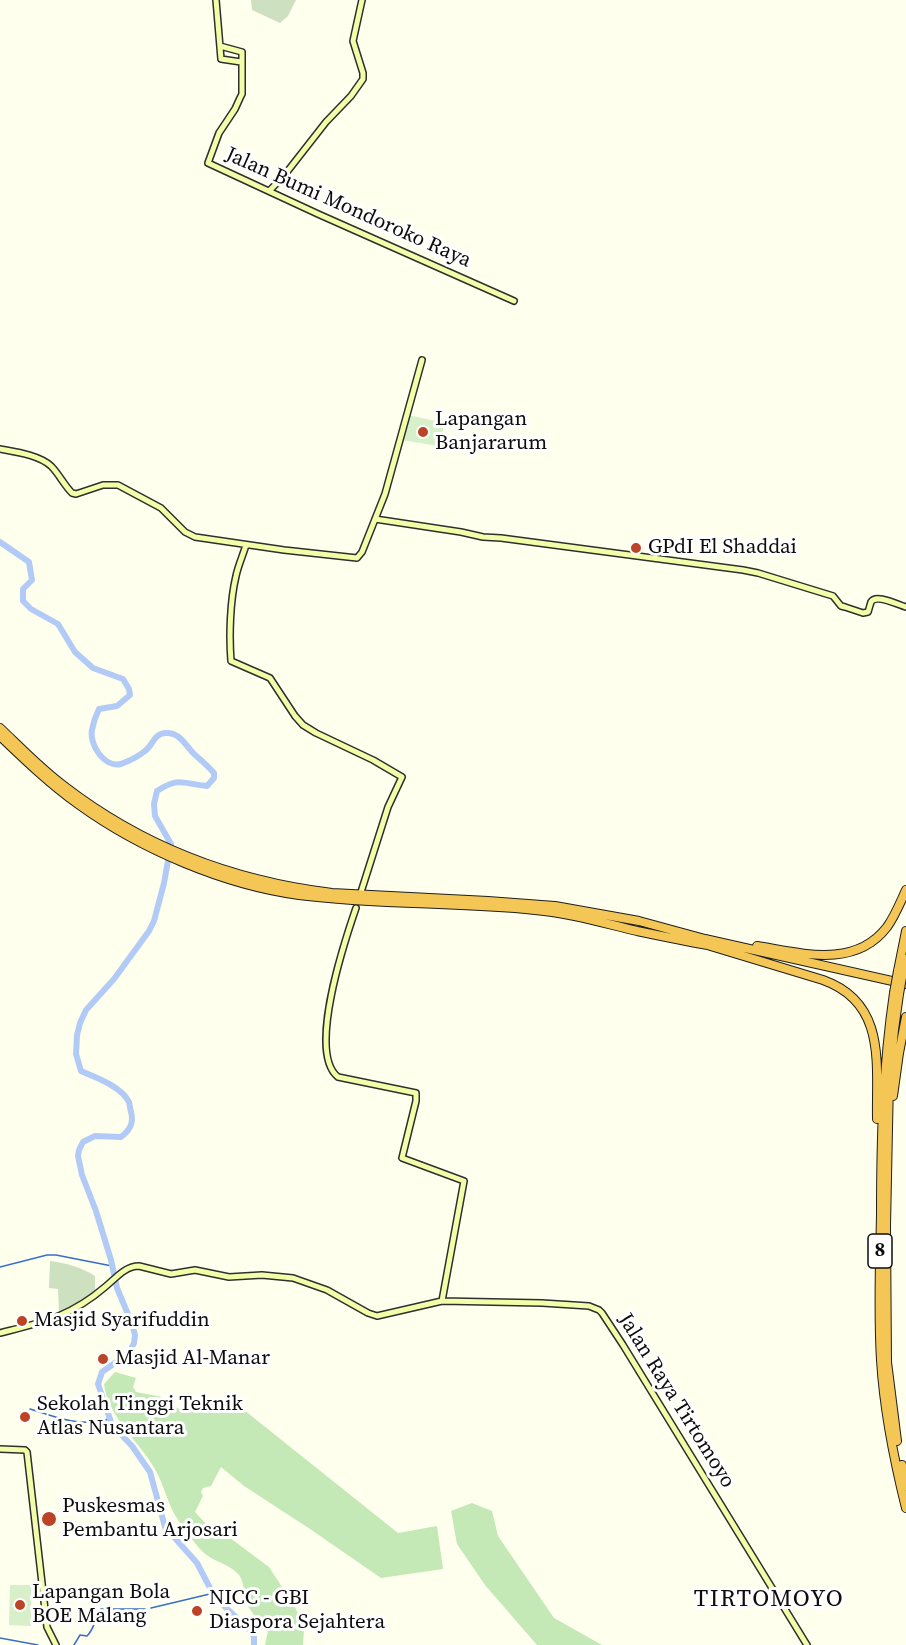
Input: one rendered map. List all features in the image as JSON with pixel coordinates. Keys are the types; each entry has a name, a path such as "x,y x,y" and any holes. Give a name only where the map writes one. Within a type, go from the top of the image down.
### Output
{"highway":[{"path":"0,728 65,788 145,841"},
{"path":"0,736 79,805 120,831 194,863 308,890 555,906 639,921 829,982 848,992 861,1005 869,1020 876,1044 878,1121 884,1154"},
{"path":"704,942 813,955 831,956 848,953 869,943 882,932 897,911 906,890"},
{"name":"8","path":"906,931 889,1080 884,1154 879,1320 881,1363 894,1451 906,1508"},
{"path":"704,942 901,990"},
{"name":"8","path":"900,971 906,959"},
{"path":"884,1154 906,1017"},
{"name":"8","path":"884,1154 887,1362 898,1450 906,1486"}],"street":[{"path":"216,0 222,59 241,62"},
{"path":"269,191 326,122 351,96 363,78 353,41 362,0"},
{"name":"Jalan Bumi Mondoroko Raya","path":"220,46 242,52 242,94 219,133 208,163 514,301"},
{"path":"0,449 46,462 72,493 107,484 118,485 161,508 188,534 201,539 357,558 362,552 385,494 422,360"},
{"path":"375,519 483,537 575,547 758,573 833,596 841,606 863,613 868,612 875,598 882,598 906,607"},
{"path":"246,545 234,590 231,661 270,678 295,716 316,734 373,760 402,777 388,807 362,892"},
{"path":"0,1334 66,1314 82,1306 121,1273 131,1267 140,1266 171,1274 195,1270 229,1277 262,1275 293,1278 331,1292 377,1316 442,1301 464,1182 402,1158 416,1093 338,1077 332,1070 327,1056 326,1038 329,1012 340,959 356,908"},
{"name":"Jalan Raya Tirtomoyo","path":"442,1301 542,1303 589,1306 598,1310 623,1345 807,1645"},
{"path":"0,1449 25,1450 27,1453 47,1627 54,1644"}],"green space":[{"path":"251,0 296,0 288,16 280,23 252,10"},
{"name":"Lapangan Banjararum","path":"408,415 445,423 438,446 402,440"},
{"path":"50,1261 73,1266 95,1276 95,1292 83,1302 59,1314 58,1289 49,1288"},
{"path":"115,1372 136,1378 133,1387 136,1392 162,1397 179,1409 193,1410 229,1398 398,1533 437,1526 443,1569 381,1578 244,1486 221,1467 211,1486 203,1488 201,1492 203,1496 195,1512 207,1525 226,1535 269,1567 295,1607 304,1629 303,1645 265,1645 268,1631 248,1606 239,1575 204,1553 187,1533 174,1514 153,1466 111,1407 104,1384"},
{"path":"472,1503 492,1511 498,1536 554,1618 602,1645 537,1645 485,1585 457,1544 451,1511"},
{"name":"Lapangan Bola BOE Malang","path":"10,1585 31,1585 31,1626 9,1625"}],"waterway":[{"path":"0,542 29,562 32,580 23,589 23,601 31,609 58,624 75,652 93,668 123,679 129,689 130,695 117,706 99,709 92,728 93,742 99,754 109,762 121,764 143,753 158,735 170,733 182,740 214,773 214,778 207,786 177,782 157,791 154,804 155,816 171,844 154,921 114,979 86,1010 77,1035 76,1054 81,1071 108,1083 125,1096 129,1103 132,1123 121,1137 95,1136 83,1142 78,1156 82,1175 111,1260 117,1288 135,1335 129,1353 102,1372 98,1384 112,1425 132,1446 150,1472 165,1527 197,1563 210,1588 225,1607 250,1630 254,1637 254,1645"},
{"path":"0,1267 47,1255 112,1266"},
{"path":"30,1409 46,1414"},
{"path":"49,1415 79,1422 109,1419"},
{"path":"151,1608 214,1593"},
{"path":"74,1645 80,1635 87,1636 90,1633 101,1609 145,1609"},
{"path":"0,1638 38,1645"}],"place":[{"name":"Lapangan Banjararum","path":"423,432"},
{"name":"GPdI El Shaddai","path":"636,548"},
{"name":"Masjid Syarifuddin","path":"22,1321"},
{"name":"Masjid Al-Manar","path":"103,1359"},
{"name":"Sekolah Tinggi Teknik Atlas Nusantara","path":"25,1417"},
{"name":"Puskesmas Pembantu Arjosari","path":"49,1519"},
{"name":"Lapangan Bola BOE Malang","path":"20,1605"},
{"name":"NICC - GBI Diaspora Sejahtera","path":"197,1611"}],"district":[{"name":"TIRTOMOYO","path":"769,1600"}]}
